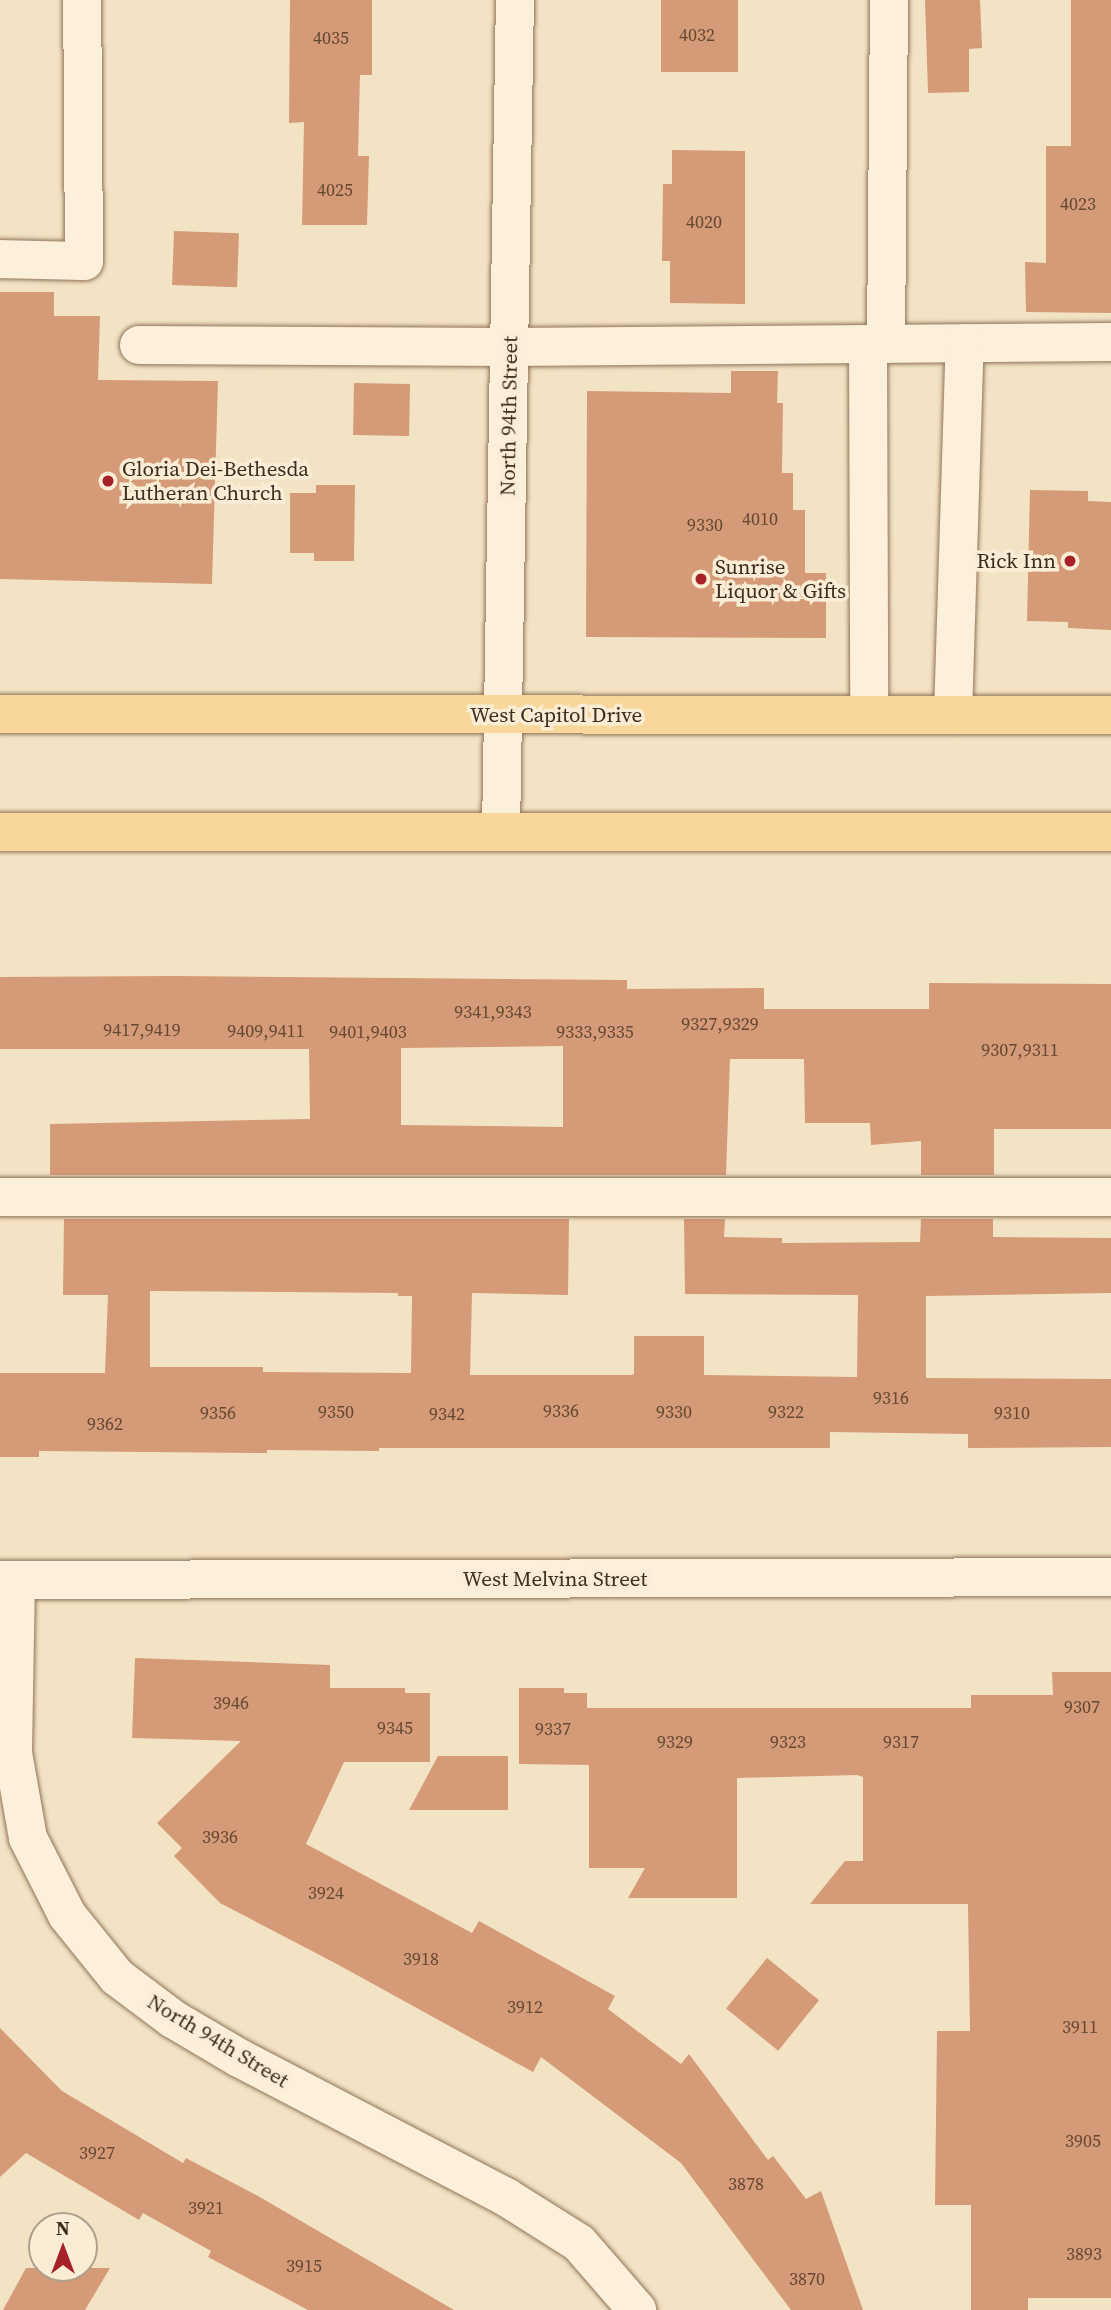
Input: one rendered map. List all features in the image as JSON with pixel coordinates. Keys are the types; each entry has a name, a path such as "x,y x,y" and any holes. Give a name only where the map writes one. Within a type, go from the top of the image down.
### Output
{"main road":[{"name":"West Capitol Drive","path":"0,714 1111,715"},
{"path":"0,832 1111,832"}],"street":[{"path":"0,259 84,261 82,0"},
{"name":"North 94th Street","path":"501,832 515,0"},
{"path":"869,715 877,344 889,0"},
{"path":"139,345 510,347 1111,342"},
{"path":"953,715 965,343"},
{"path":"0,1197 1111,1197"},
{"name":"West Melvina Street","path":"8,1580 1111,1577"},
{"name":"North 94th Street","path":"8,1580 13,1752 28,1838 67,1915 117,1977 173,2019 239,2057 506,2197 579,2243 637,2310"}],"building":[{"path":"290,0 372,0 372,75 360,75 358,156 369,156 367,225 302,225 304,122 289,123"},
{"path":"661,0 738,0 738,72 661,72"},
{"path":"925,0 980,0 982,48 969,49 969,92 928,93"},
{"path":"1071,0 1111,0 1111,313 1026,312 1025,262 1046,263 1046,146 1071,146"},
{"path":"672,150 745,151 745,304 670,303 670,261 662,261 663,184 672,184"},
{"path":"174,231 239,233 237,287 172,285"},
{"name":"Gloria Dei-Bethesda Lutheran Church","path":"0,292 54,292 54,316 100,316 98,380 218,381 212,584 0,579"},
{"path":"731,371 778,371 777,403 783,403 782,473 793,473 793,510 805,510 805,573 826,573 826,638 586,637 587,391 731,393"},
{"path":"354,383 410,384 409,436 353,435"},
{"path":"316,485 355,485 354,561 314,561 314,553 290,553 290,493 316,493"},
{"name":"Rick Inn","path":"1030,490 1088,491 1088,501 1111,502 1111,630 1068,628 1068,622 1027,621"},
{"path":"0,977 627,980 627,989 764,988 764,1009 929,1009 929,983 1111,984 1111,1129 994,1129 994,1175 921,1175 921,1141 871,1145 870,1123 805,1123 804,1059 730,1059 726,1175 50,1175 50,1124 310,1119 309,1049 0,1049","holes":["563,1046 563,1127 401,1125 401,1048"]},
{"path":"64,1219 569,1219 568,1295 472,1293 470,1375 631,1375 634,1374 634,1336 704,1336 704,1375 857,1377 858,1295 685,1294 684,1219 725,1219 724,1237 782,1238 782,1243 920,1242 921,1219 993,1219 993,1237 1111,1238 1111,1293 926,1296 926,1378 1111,1379 1111,1447 968,1448 968,1434 830,1432 830,1448 379,1448 379,1451 267,1450 267,1453 39,1451 39,1457 0,1457 0,1373 105,1373 108,1295 63,1295","holes":["150,1291 398,1293 398,1296 412,1296 411,1373 263,1372 263,1367 150,1367"]},
{"path":"135,1658 330,1665 330,1688 405,1688 405,1693 430,1693 430,1762 344,1762 306,1844 472,1933 479,1921 615,1996 608,2009 681,2064 689,2054 768,2160 773,2156 806,2199 821,2191 863,2310 791,2310 681,2163 541,2057 533,2072 220,1903 174,1856 182,1848 157,1823 241,1741 132,1738"},
{"path":"1052,1672 1111,1672 1111,2298 1028,2298 1028,2310 971,2310 971,2205 935,2205 937,2031 970,2031 968,1904 810,1904 845,1861 863,1861 863,1777 857,1775 737,1778 737,1898 628,1898 645,1868 589,1868 589,1765 519,1764 519,1688 564,1688 564,1693 587,1693 587,1708 971,1708 971,1695 1053,1695"},
{"path":"438,1756 508,1756 508,1810 409,1810"},
{"path":"767,1958 819,2000 778,2051 726,2009"},
{"path":"0,2028 62,2091 183,2163 186,2158 258,2196 454,2310 308,2310 208,2257 211,2251 143,2213 139,2220 26,2153 0,2177"},
{"path":"26,2268 28,2282 98,2282 98,2268 110,2268 85,2310 3,2310"}],"place":[{"name":"Gloria Dei-Bethesda Lutheran Church","path":"108,481"},
{"name":"Rick Inn","path":"1070,561"},
{"name":"Sunrise Liquor & Gifts","path":"701,579"}]}
